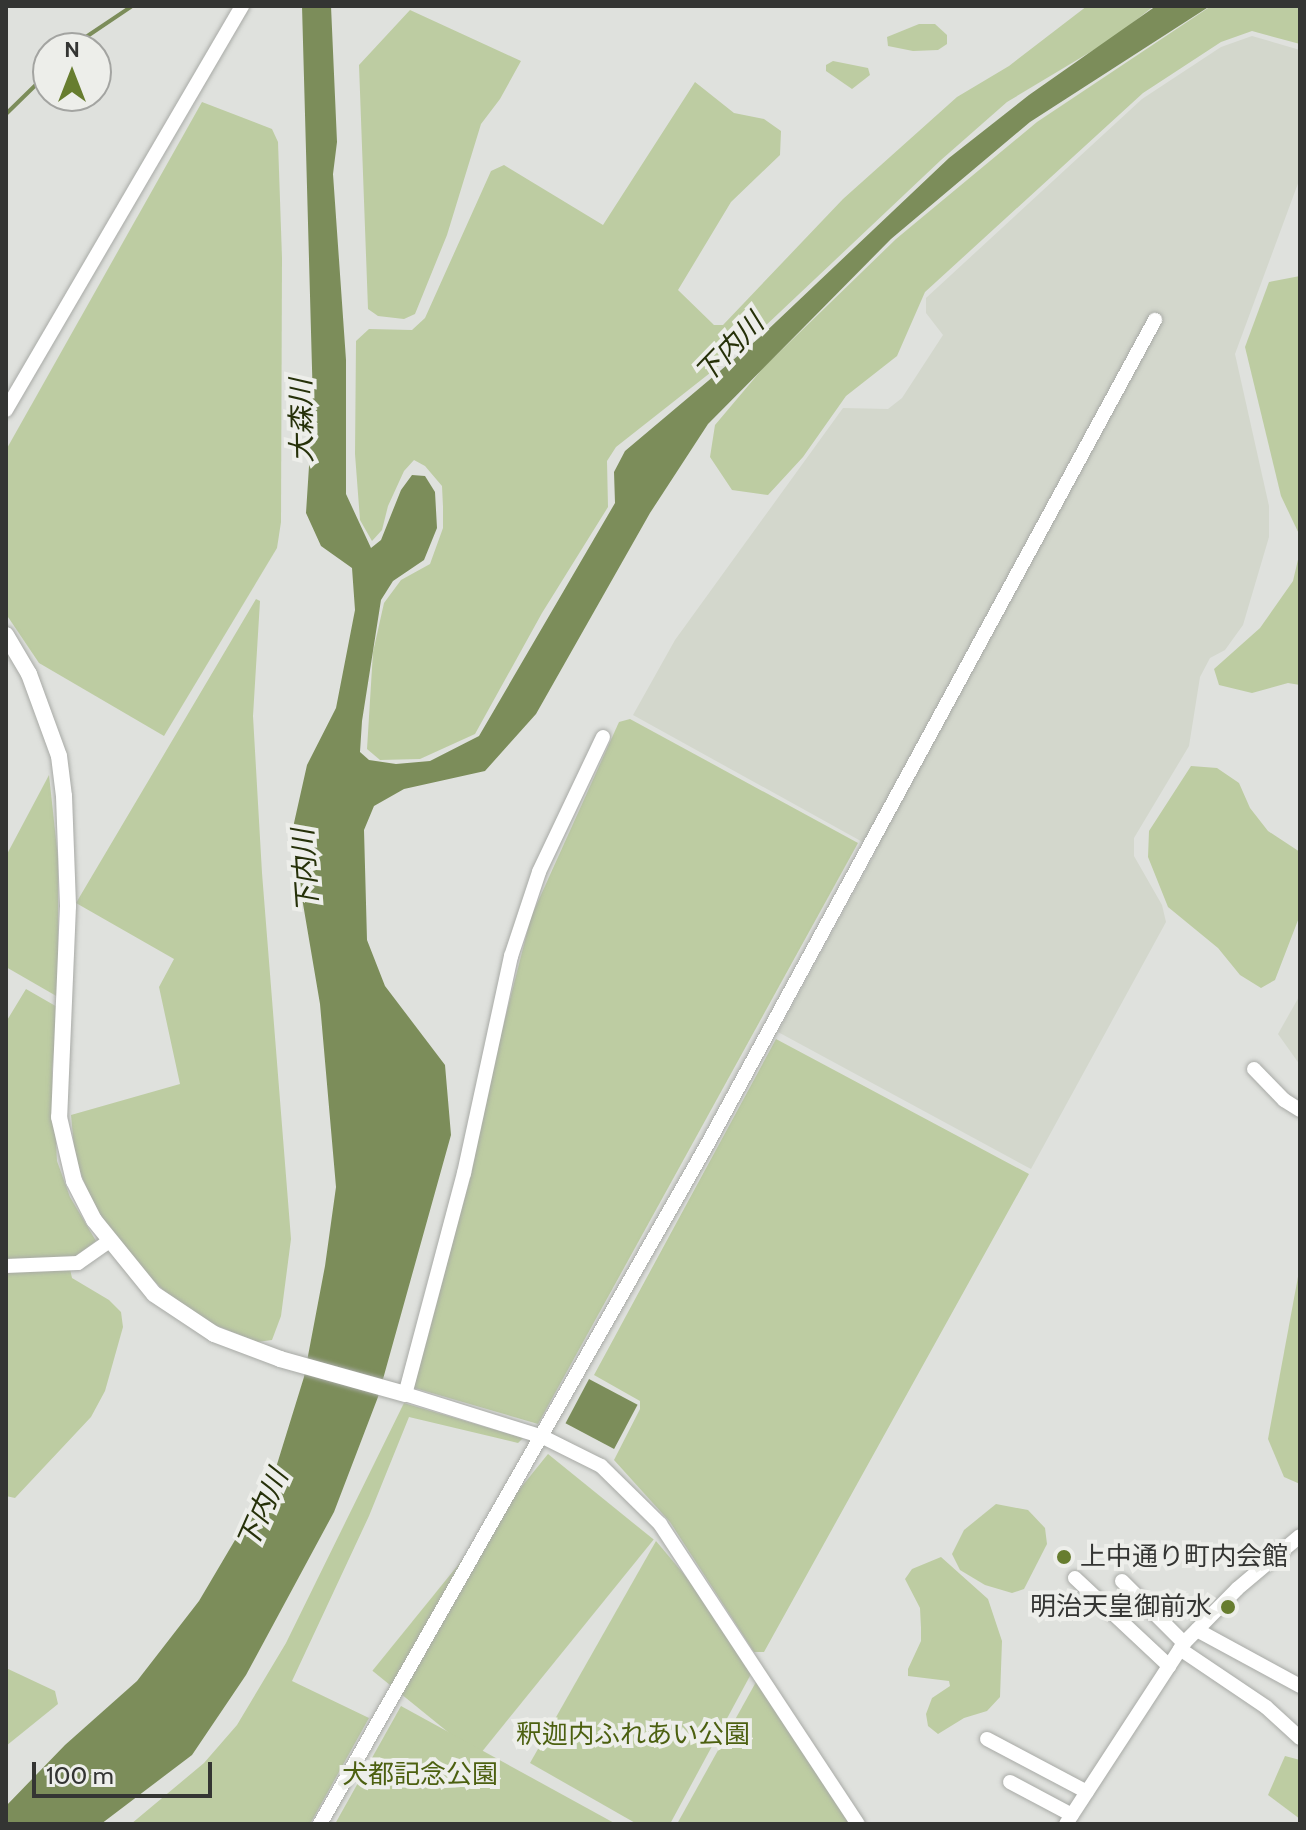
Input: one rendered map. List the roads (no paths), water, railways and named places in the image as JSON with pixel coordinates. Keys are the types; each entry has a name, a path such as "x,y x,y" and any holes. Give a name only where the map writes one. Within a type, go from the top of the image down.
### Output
{"street":[{"path":"6,410 157,157 242,6"},
{"path":"320,1824 707,1145 1155,320"},
{"path":"6,635 29,674 59,756 64,796 68,906 59,1117 74,1181 108,1242 154,1294 214,1334 280,1359 543,1437 601,1466 660,1524 858,1824"},
{"path":"405,1394 464,1173 511,956 539,872 603,737"},
{"path":"1254,1069 1284,1100 1300,1110"},
{"path":"6,1266 78,1263 108,1242"},
{"path":"1010,1782 1069,1819 1182,1646 1237,1589 1300,1536"},
{"path":"1075,1578 1169,1666"},
{"path":"1122,1581 1182,1646 1266,1707 1300,1738"},
{"path":"1197,1630 1300,1686"},
{"path":"987,1739 1087,1792"}],"water":[{"name":"下内川","path":"302,6 331,6 337,142 333,174 346,360 346,494 371,548 381,540 401,490 412,475 425,476 435,492 437,528 424,560 393,581 381,600 362,721 360,752 369,760 396,764 430,761 479,736 615,503 614,472 625,451 759,338 949,158 1029,95 1156,6 1210,6 1030,122 891,239 708,424 650,513 536,714 485,771 404,789 374,806 364,830 367,940 385,986 445,1065 451,1135 378,1397 334,1512 246,1675 192,1755 101,1824 6,1824 6,1806 65,1745 137,1681 199,1601 274,1474 304,1377 325,1266 336,1187 320,1004 301,892 294,823 307,765 336,708 355,610 352,568 321,546 306,513 313,404"},
{"path":"589,1379 638,1405 614,1449 566,1423"}],"waterway":[{"path":"93,32 132,6"},
{"path":"6,114 32,89"}],"place":[{"name":"上中通り町内会館","path":"1064,1557"},
{"name":"明治天皇御前水","path":"1228,1607"}],"water label":[{"name":"大森川","path":"301,421"}],"park label":[{"name":"釈迦内ふれあい公園","path":"633,1735"},
{"name":"犬都記念公園","path":"420,1775"}]}
